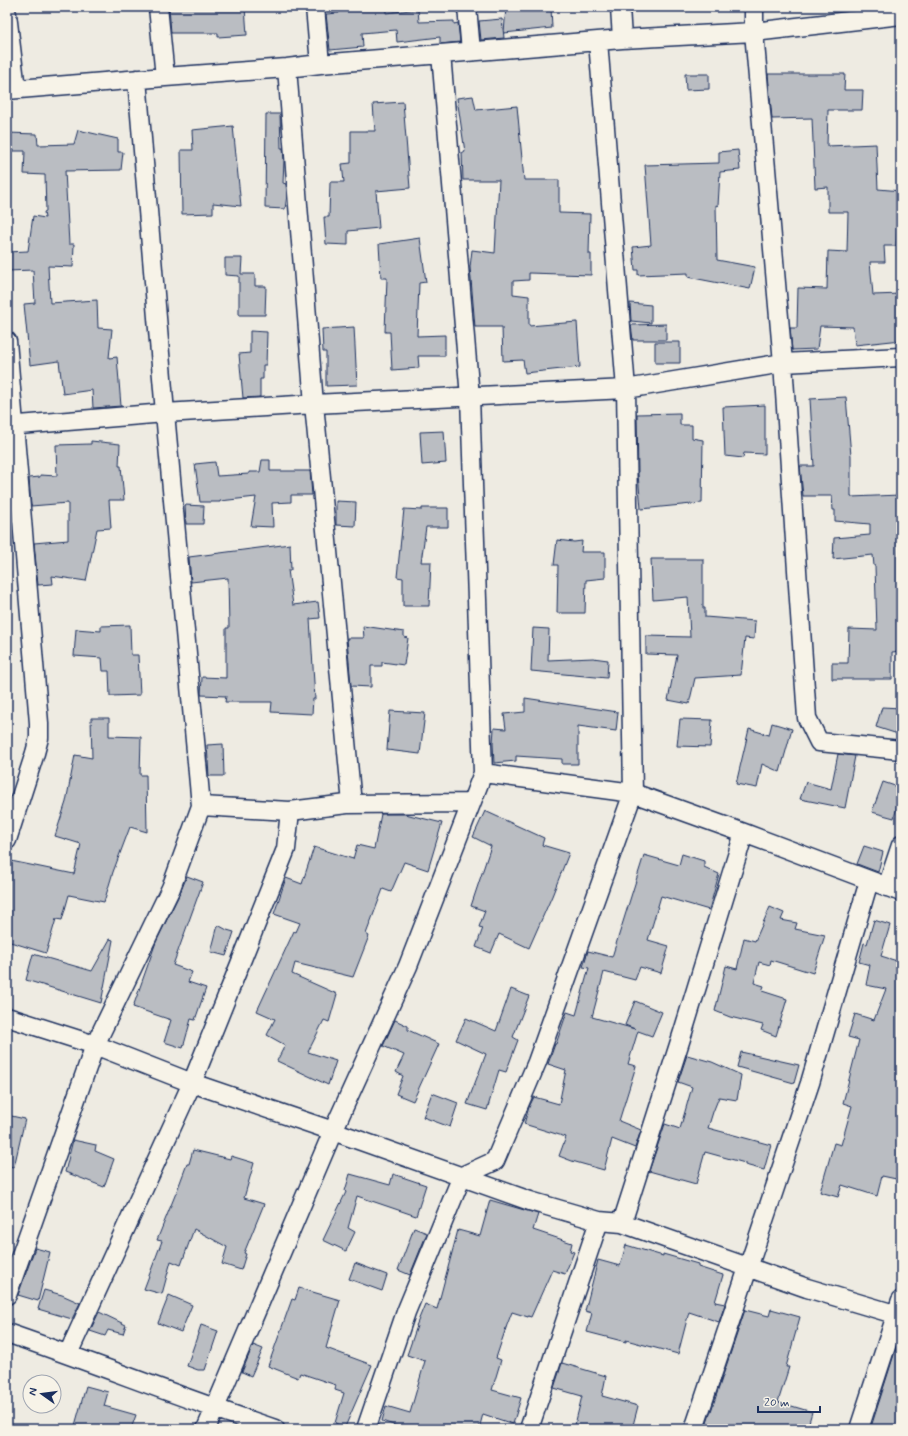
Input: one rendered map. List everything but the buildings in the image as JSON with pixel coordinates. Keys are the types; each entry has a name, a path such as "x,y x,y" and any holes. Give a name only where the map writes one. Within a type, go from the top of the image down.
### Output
{"street":[{"path":"158,7 165,77"},
{"path":"315,7 320,64"},
{"path":"467,7 471,51"},
{"path":"620,7 622,39"},
{"path":"754,7 754,32 783,363 807,718 819,742 901,750"},
{"path":"7,14 11,89 287,68 622,39 754,32 901,16"},
{"path":"366,1429 406,1312 462,1176 495,1161 538,1062 633,793 626,389 598,41"},
{"path":"206,1429 333,1131 408,966 483,773 470,397 441,54"},
{"path":"287,68 314,404 352,804"},
{"path":"7,1295 95,1045 171,888 201,806 165,414 137,79"},
{"path":"7,341 11,426 39,723 39,738 7,840"},
{"path":"11,426 314,404 626,389 783,363 901,357"},
{"path":"483,773 633,793 894,890 901,845"},
{"path":"201,806 290,811 352,804 471,803"},
{"path":"68,1354 192,1083 286,849 290,811"},
{"path":"622,1223 744,833"},
{"path":"694,1429 810,1083 869,881"},
{"path":"7,1017 95,1045 192,1083 462,1176 530,1202 599,1221 622,1223 807,1288 899,1310 859,1429"},
{"path":"529,1429 599,1221"},
{"path":"7,1333 68,1354 215,1409 275,1429"}]}
